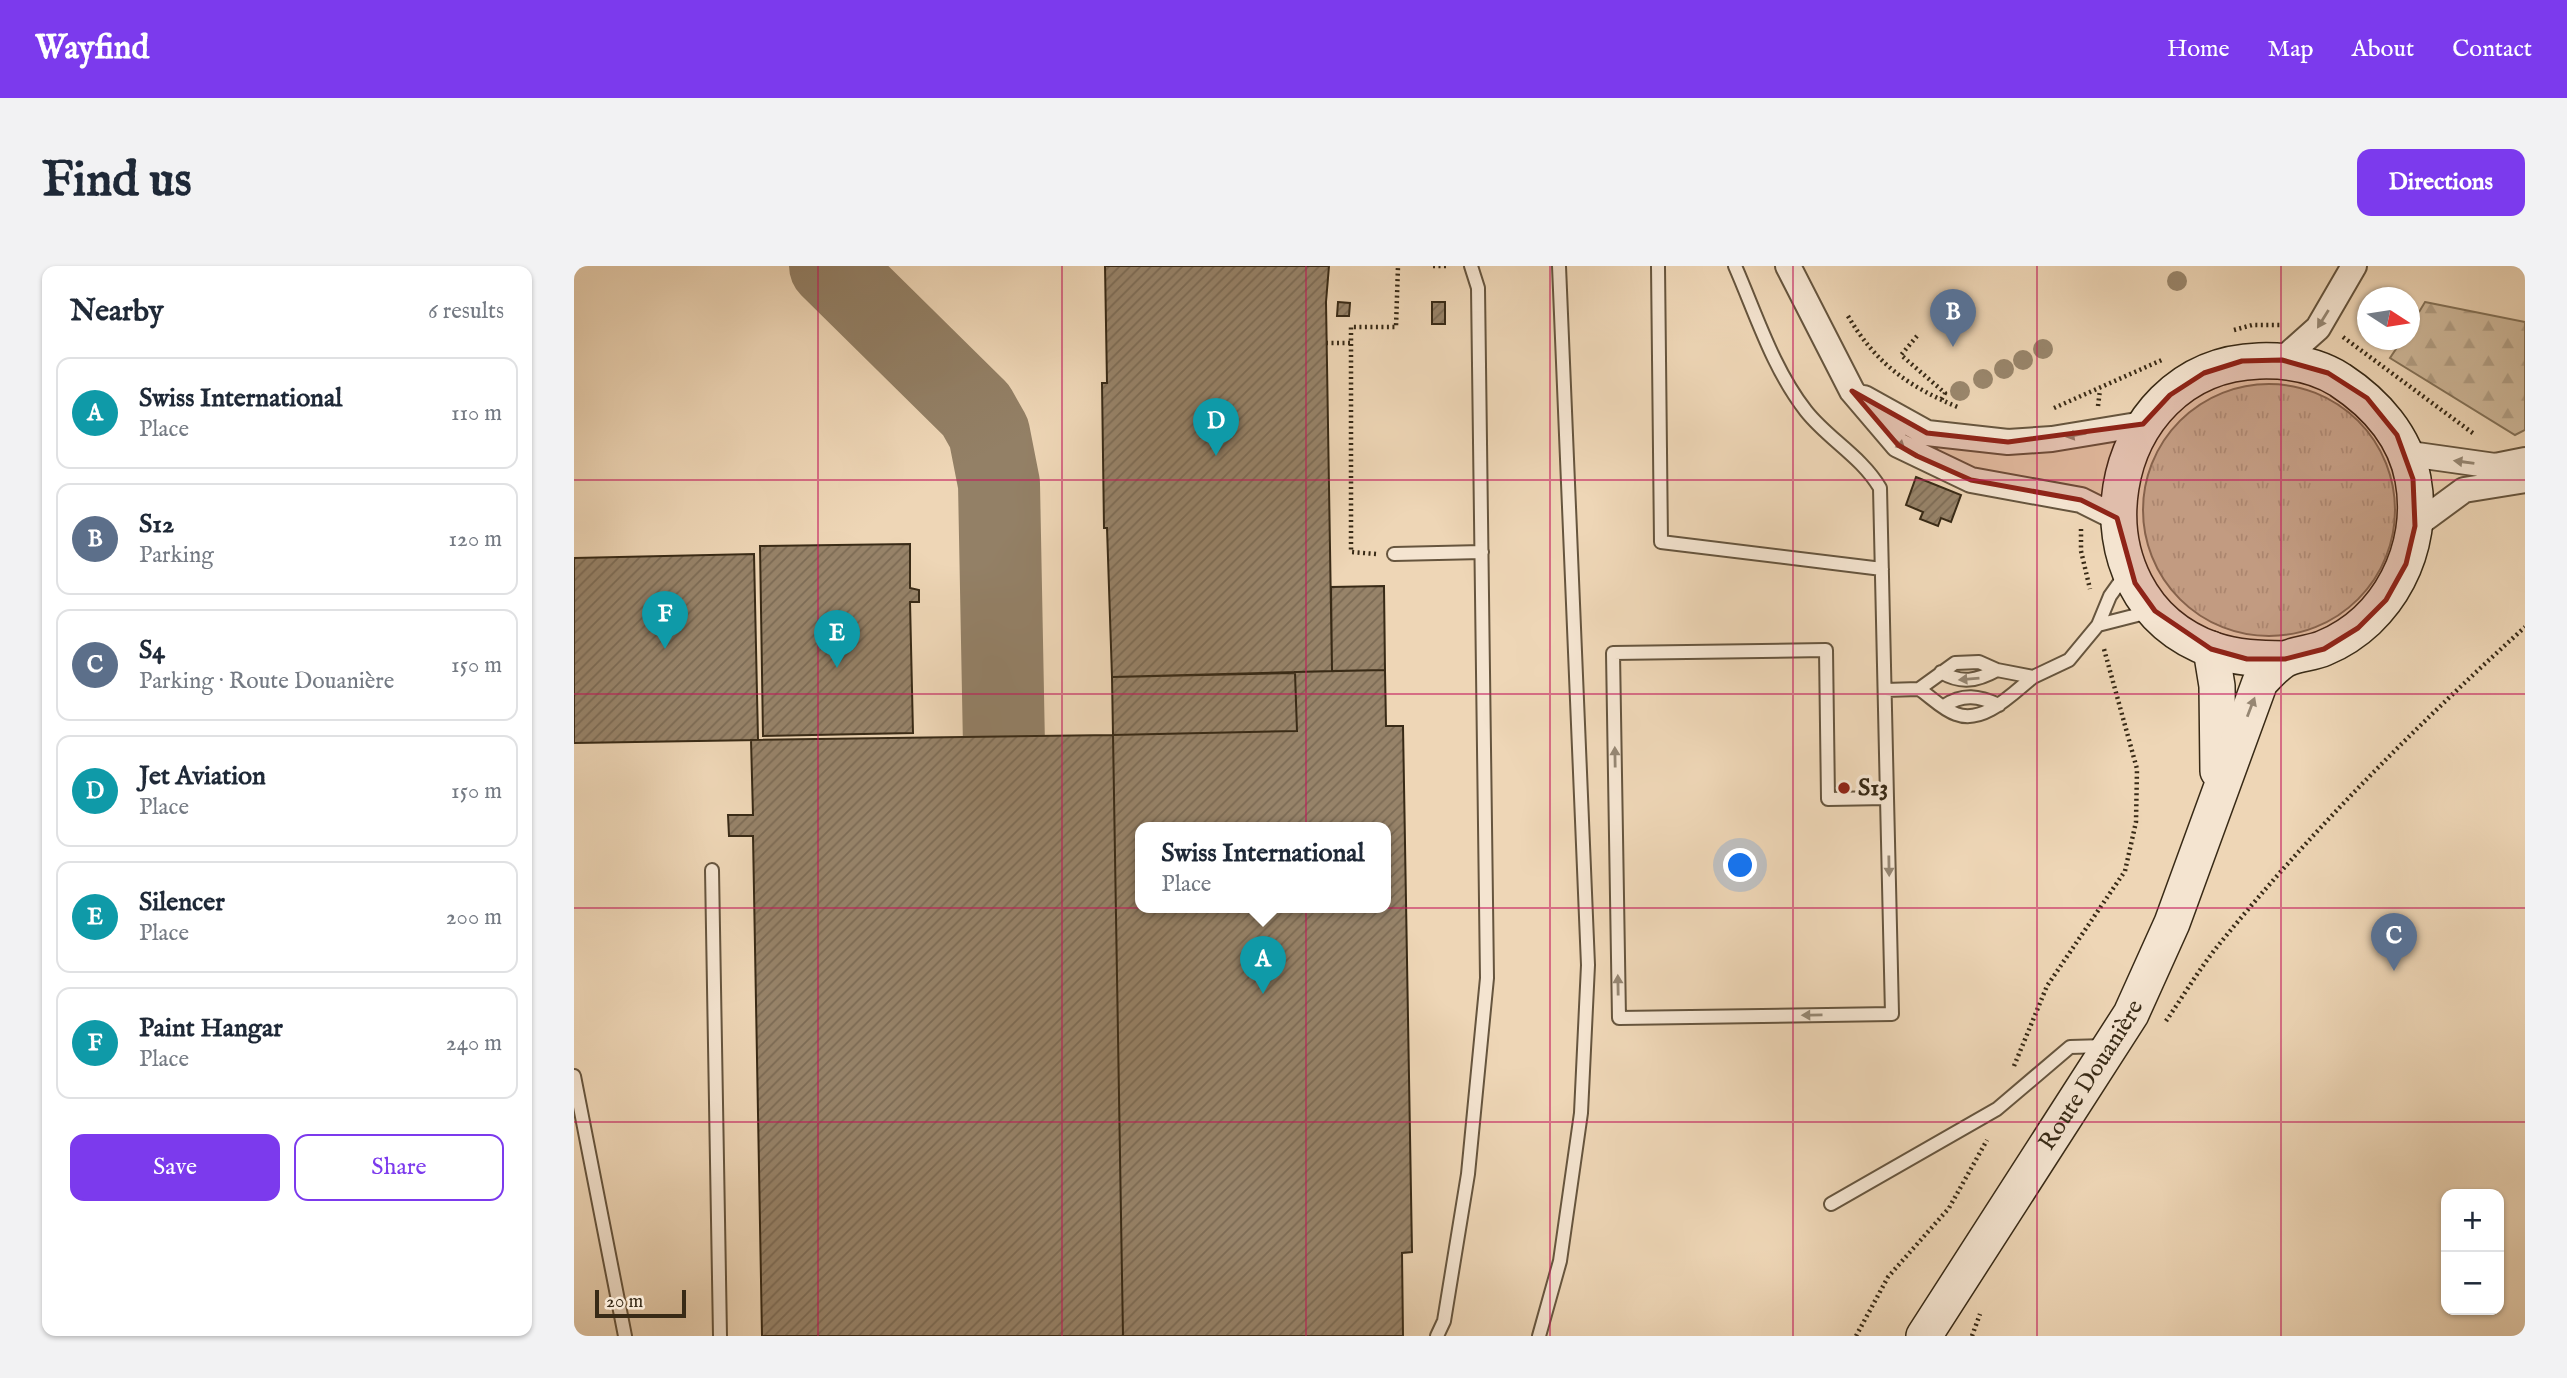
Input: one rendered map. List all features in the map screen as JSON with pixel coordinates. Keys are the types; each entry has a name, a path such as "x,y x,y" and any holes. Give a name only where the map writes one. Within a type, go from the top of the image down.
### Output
{"main road":[{"path":"2282,360 2328,373 2367,398 2397,435 2413,479 2415,526 2406,565 2386,600 2358,628 2324,649 2286,659 2247,659 2211,649 2181,633 2155,611 2135,583 2122,551 2117,518 2122,469 2143,424 2170,395 2204,373 2242,361 2282,360"},
{"name":"Route Douanière","path":"2211,649 2217,686 2218,794"},
{"name":"Route Douanière","path":"1924,1336 2112,1046 2136,1004 2172,923 2260,682 2286,659"}],"street":[{"path":"1788,266 1852,391 1898,445 1971,480 2081,500 2117,518"},
{"path":"2282,360 2318,328 2354,266"},
{"path":"1852,391 1927,433 2008,442 2052,439 2143,424"},
{"path":"2403,453 2495,466 2525,460"},
{"path":"2415,526 2464,491 2525,480"}],"lane":[{"path":"1437,1336 1444,1321 1468,1174 1487,978 1478,288 1471,266"},
{"path":"1539,1336 1560,1261 1581,1113 1588,965 1559,266"},
{"path":"1658,266 1661,542 1882,569"},
{"path":"1735,266 1786,383 1808,413 1870,472 1880,488 1892,1014 1619,1018 1614,653 1826,650 1828,799 1887,798"},
{"path":"1394,554 1482,552"},
{"path":"1885,690 1919,689 1957,715 1981,714 1999,705 2033,677 2069,660 2098,625 2110,596 2130,569"},
{"path":"2098,625 2155,611"},
{"path":"1919,689 1955,663 1979,662 1997,670 2033,677"},
{"path":"712,870 720,1336"},
{"path":"1832,1204 1997,1108 2070,1046 2112,1046"},
{"path":"574,1076 625,1336"}],"path":[{"path":"1394,554 1350,552 1351,343 1352,327 1396,327 1398,266"},
{"path":"1433,266 1446,266"},
{"path":"1844,310 1862,340 1900,378 1969,411"},
{"path":"2229,332 2252,325 2318,328 2342,336 2477,436"},
{"path":"1326,343 1351,343"},
{"path":"2047,410 2101,390 2174,354"},
{"path":"2093,432 2101,390"},
{"path":"2077,937 2125,871 2136,822 2137,769 2081,551 2081,500"},
{"path":"2161,1029 2219,944 2301,848 2446,699 2525,627"},
{"path":"1972,1336 1984,1302"}],"highlighted area":[{"path":"2282,360 2328,373 2367,398 2397,435 2413,479 2415,526 2406,564 2386,600 2358,628 2324,649 2285,659 2247,659 2211,649 2155,611 2135,583 2117,518 2081,500 1971,480 1917,456 1898,445 1852,391 1927,433 2008,442 2143,424 2170,395 2204,373 2242,361"}],"green space":[{"path":"2425,302 2525,322 2525,430 2515,435 2390,358 2395,350 2420,350 2420,310"},
{"path":"2257,384 2281,384 2306,389 2329,399 2349,412 2367,430 2390,473 2395,510 2393,535 2386,558 2367,590 2349,608 2306,631 2281,636 2257,636 2232,631 2209,621 2189,608 2171,590 2148,547 2143,522 2143,498 2148,473 2158,450 2171,430 2189,412 2232,389"}],"building":[{"path":"1105,266 1329,266 1326,302 1332,671 1112,677 1107,528 1104,528 1102,383 1107,383"},
{"path":"1338,302 1350,303 1349,316 1337,316"},
{"path":"1432,302 1445,302 1445,324 1432,324"},
{"path":"1916,477 1961,495 1951,522 1941,518 1938,526 1920,519 1923,512 1906,505"},
{"path":"910,544 910,588 919,590 919,602 910,602 913,733 763,736 760,546"},
{"path":"754,554 758,740 574,743 574,558"},
{"path":"1384,586 1385,670 1332,671 1331,587"},
{"path":"1385,670 1386,726 1403,726 1412,1252 1402,1253 1403,1336 1123,1336 1113,735 1297,731 1295,672"},
{"path":"1295,673 1297,731 1113,735 1112,677"},
{"path":"1113,735 1123,1336 762,1336 753,836 729,836 728,815 753,815 751,740"}],"taxiway":[{"path":"830,266 976,410 989,433 999,484 1006,851"}],"place":[{"name":"S12","path":"1953,347"},
{"name":"Jet Aviation","path":"1216,456"},
{"name":"Paint Hangar","path":"665,649"},
{"name":"Silencer","path":"837,668"},
{"name":"S13","path":"1844,788"},
{"name":"S4","path":"2394,971"},
{"name":"Swiss International","path":"1263,994"}]}
